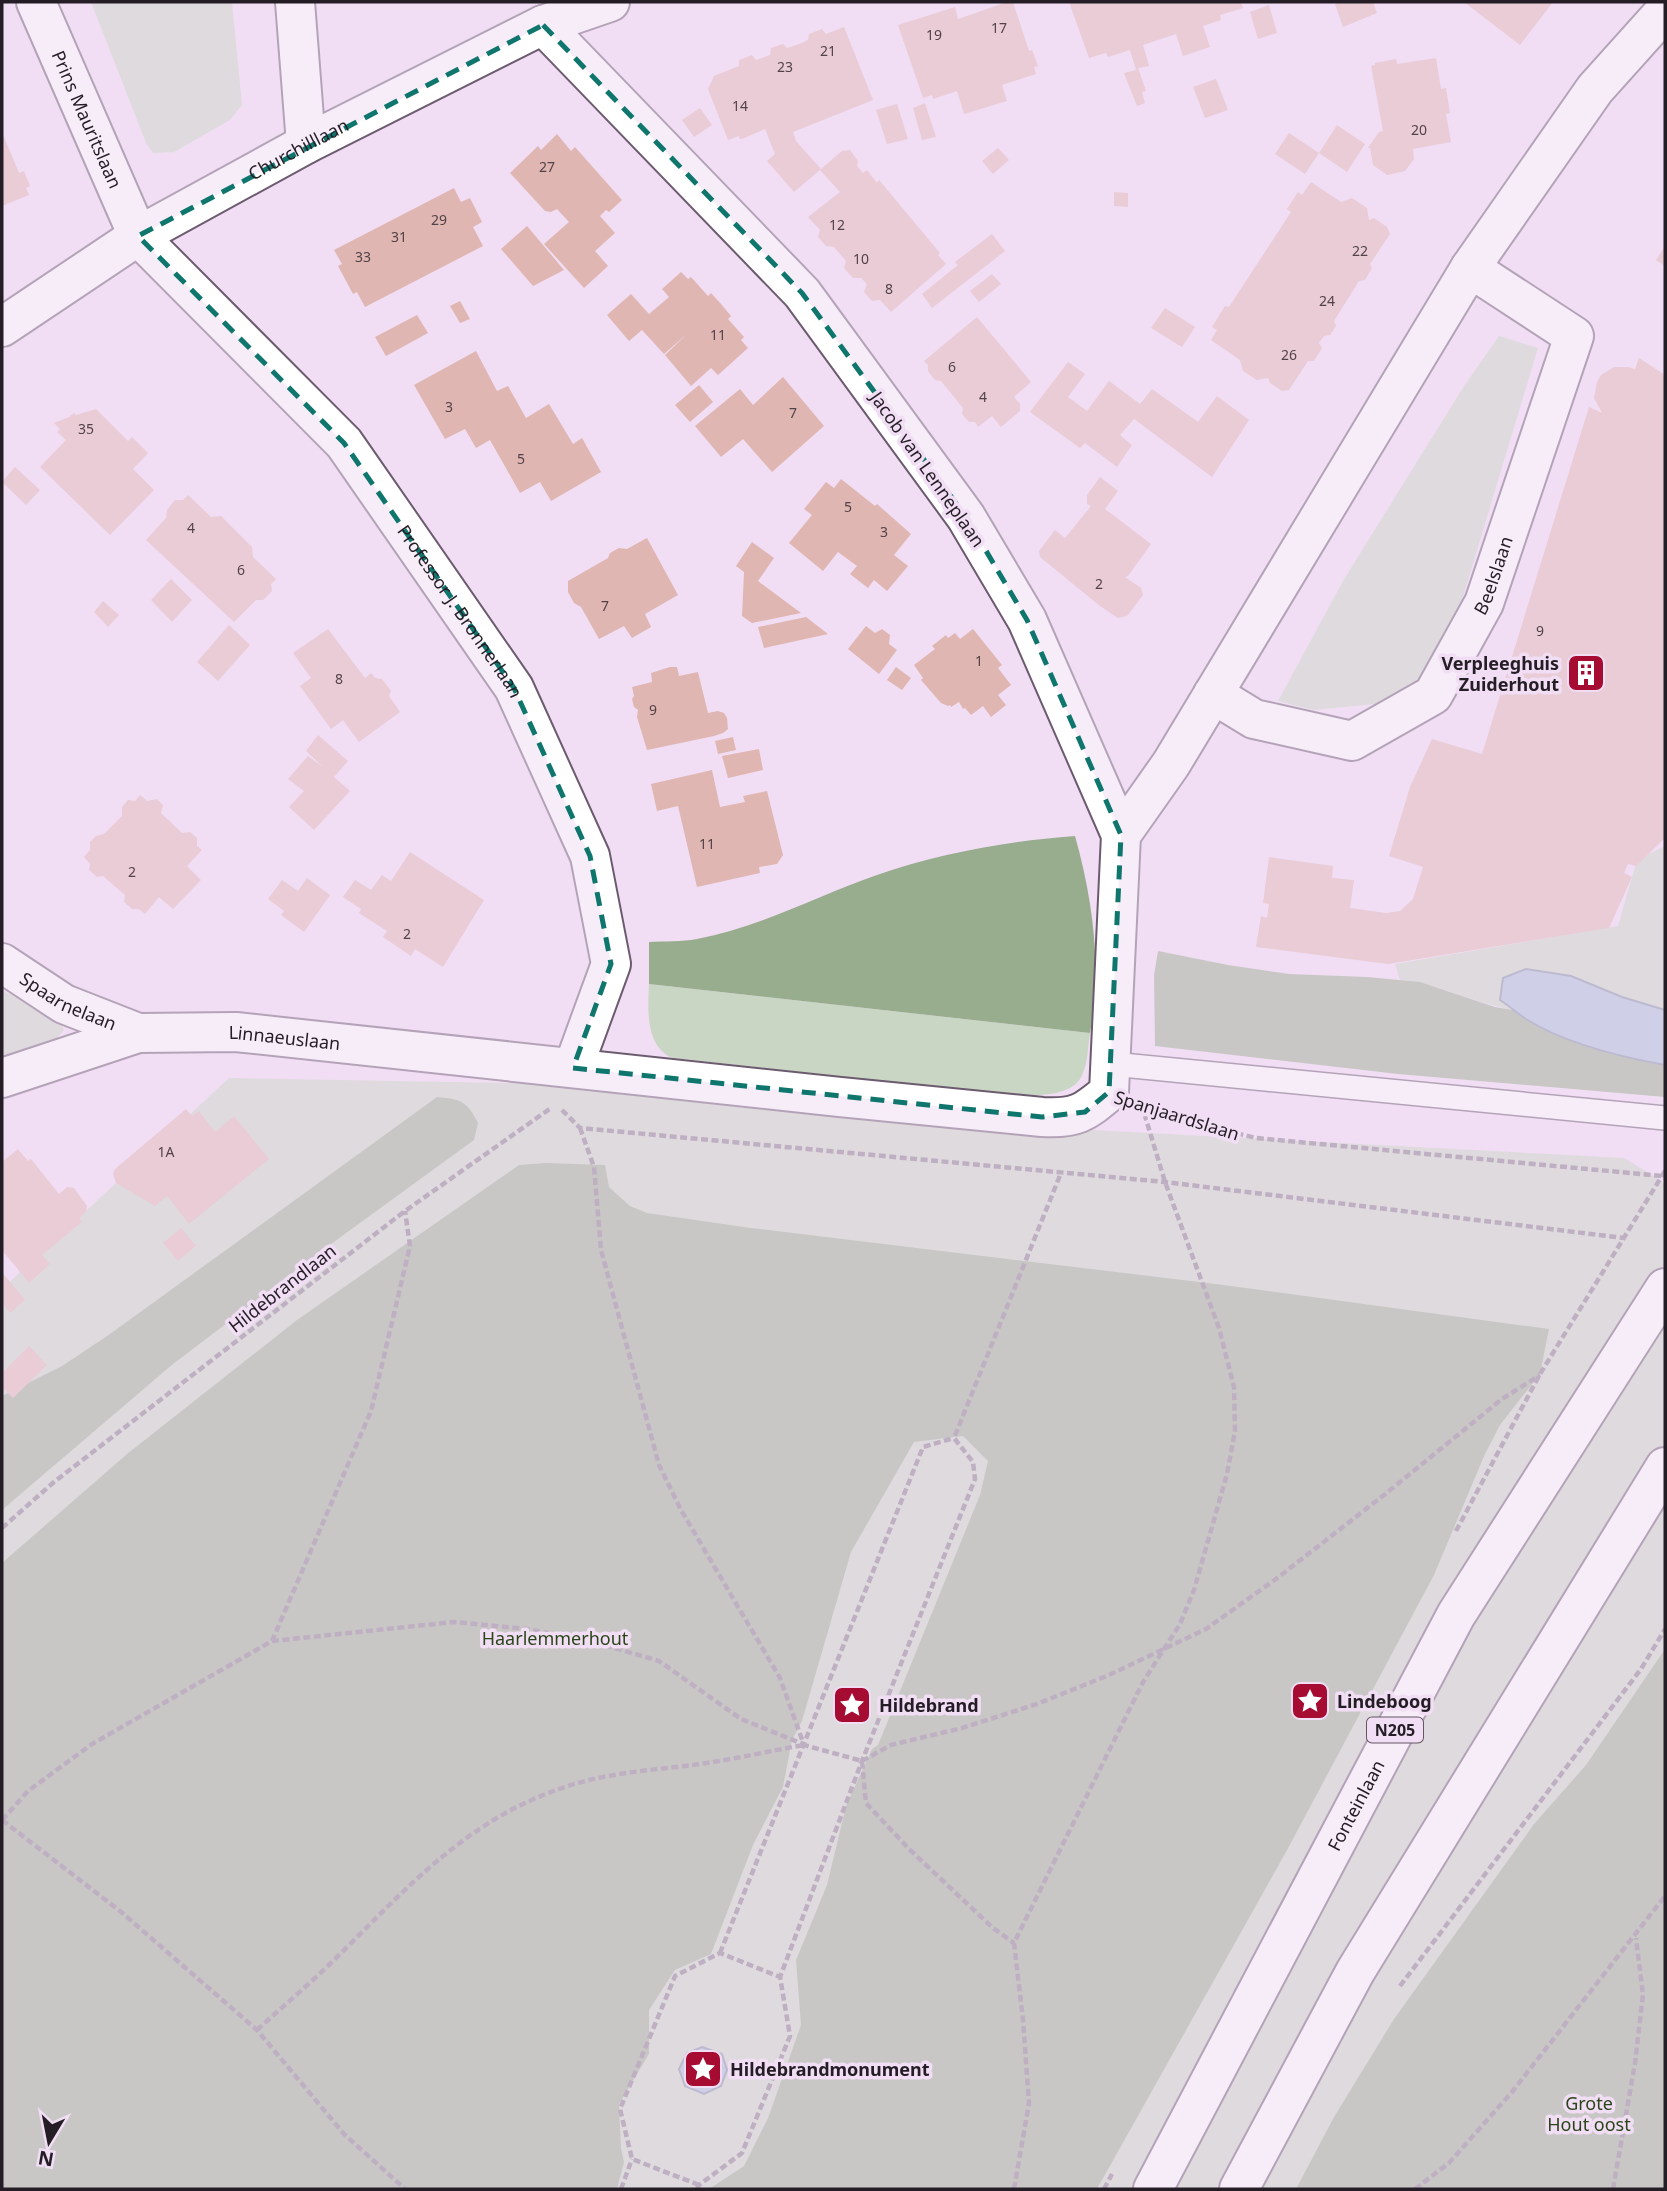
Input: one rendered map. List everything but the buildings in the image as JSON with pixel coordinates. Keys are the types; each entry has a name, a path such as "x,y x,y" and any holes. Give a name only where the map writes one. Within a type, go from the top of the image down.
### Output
{"street":[{"name":"Prins Mauritslaan","path":"36,2 138,236"},
{"path":"295,2 306,144"},
{"name":"Churchilllaan","path":"2,327 138,236 306,144 543,24 610,2"},
{"path":"1121,835 1171,764 1470,268 1595,89 1665,11"},
{"name":"Jacob van Lenneplaan","path":"543,24 802,293 966,517 1027,620 1121,835 1121,1087"},
{"name":"Professor J. Bronnerlaan","path":"138,236 344,443 514,688 590,856 611,964 573,1068"},
{"name":"Beelslaan","path":"1213,694 1254,719 1352,741 1433,695 1484,603 1574,337 1470,268"},
{"name":"Spaarnelaan","path":"2,963 64,1004 138,1033"},
{"name":"Linnaeuslaan","path":"2,1078 138,1033 236,1032 573,1068"},
{"name":"Spanjaardslaan","path":"573,1068 1062,1118 1085,1112 1121,1087"},
{"name":"Fonteinlaan","path":"1153,2189 1456,1615 1665,1288"},
{"path":"1239,2189 1355,1972 1665,1467"}],"lane":[{"name":"Spanjaardslaan","path":"1121,1087 1665,1118"}],"path":[{"name":"Spanjaardslaan","path":"1121,1087 1196,1123 1256,1138 1664,1175"},
{"path":"1014,2189 1029,2103 1014,1943 1143,1682 1180,1624 1194,1590 1227,1474 1235,1431 1234,1387 1219,1328 1165,1182 1121,1087"},
{"name":"Hildebrandlaan","path":"2,1528 54,1482 404,1211 556,1104 580,1128"},
{"path":"804,1745 780,1678 681,1510 659,1465 601,1250 594,1167 580,1128 1165,1182 1624,1238 1664,1175"},
{"path":"954,1438 1061,1173"},
{"path":"272,1641 371,1411 410,1245 404,1211"},
{"path":"405,2189 344,2134 257,2030 120,1911 2,1820 27,1791 92,1744 272,1641 454,1622 527,1629 601,1644 659,1661 741,1719 804,1745 862,1761 891,1745 962,1728 1037,1704 1163,1651 1206,1629 1276,1579 1502,1399 1540,1374"},
{"path":"621,2189 632,2159 620,2109 675,1976 720,1953 923,1447 954,1438"},
{"path":"632,2159 698,2187 742,2153 790,2036 780,1977 862,1761 975,1479 973,1462 954,1438"},
{"path":"1393,1997 1642,1669 1665,1629"},
{"path":"257,2030 442,1856 475,1831 520,1805 568,1786 607,1776 804,1745"},
{"path":"862,1761 866,1803 909,1849 993,1928 1014,1943"},
{"path":"1415,2189 1449,2163 1513,2092 1665,1896"},
{"path":"1613,2189 1635,2063 1643,1995 1636,1936"},
{"path":"720,1953 780,1977"}],"highlighted area":[{"path":"543,25 802,293 966,517 1027,620 1121,835 1109,1092 1085,1112 1042,1117 573,1068 611,964 590,856 514,688 344,443 138,236"}],"green space":[{"path":"91,2 232,2 242,105 230,120 174,152 153,153 146,143"},
{"path":"1499,336 1538,348 1459,610 1434,664 1410,689 1375,704 1313,710 1278,701 1343,581 1464,386"},
{"path":"1075,836 1087,884 1094,934 1094,1008 1090,1033 649,984 649,942 691,940 720,934 766,919 877,875 950,854 1025,841"},
{"path":"1665,846 1665,1010 1622,997 1500,1000 1513,1010 1429,985 1400,980 1395,964 1618,926 1637,860"},
{"path":"1158,951 1289,974 1420,982 1495,1007 1513,1010 1571,1040 1665,1065 1665,1097 1398,1074 1155,1046 1154,975"},
{"path":"649,984 1090,1033 1087,1058 1079,1081 1072,1087 1045,1095 1017,1096 675,1058 668,1056 655,1042 650,1023"},
{"path":"2,990 59,1019 64,1030 56,1039 2,1058"},
{"name":"Haarlemmerhout","path":"229,1078 565,1084 904,1120 1624,1158 1665,1183 1665,2189 2,2189 2,1289"},
{"path":"437,1097 458,1100 467,1106 478,1123 474,1140 173,1364 2,1510 2,1396 62,1366 110,1334"},
{"name":"Haarlemmerhout","path":"519,1165 605,1165 609,1187 630,1206 647,1213 1216,1284 1549,1329 1540,1374 1500,1425 1434,1575 1286,1852 1097,2189 709,2189 744,2166 768,2118 801,2025 796,1960 827,1885 846,1806 872,1749 878,1745 980,1495 988,1461 963,1436 914,1442 851,1552 802,1721 792,1740 783,1787 753,1845 711,1954 675,1970 649,2010 649,2054 619,2104 624,2162 617,2189 2,2189 2,1563 127,1454 297,1320"},
{"name":"Grote Hout oost","path":"1665,1649 1665,2189 1296,2189 1334,2117 1394,2019 1534,1824 1586,1765"}],"water":[{"path":"1526,969 1571,976 1622,997 1665,1010 1665,1065 1575,1042 1541,1028 1523,1017 1500,1000 1503,978"},
{"path":"702,2047 722,2054 727,2070 721,2086 704,2094 685,2086 679,2069 687,2053"}],"place":[{"name":"Verpleeghuis Zuiderhout","path":"1586,673"},
{"name":"Lindeboog","path":"1310,1701"},
{"name":"Hildebrand","path":"852,1705"},
{"name":"Hildebrandmonument","path":"703,2069"}]}
